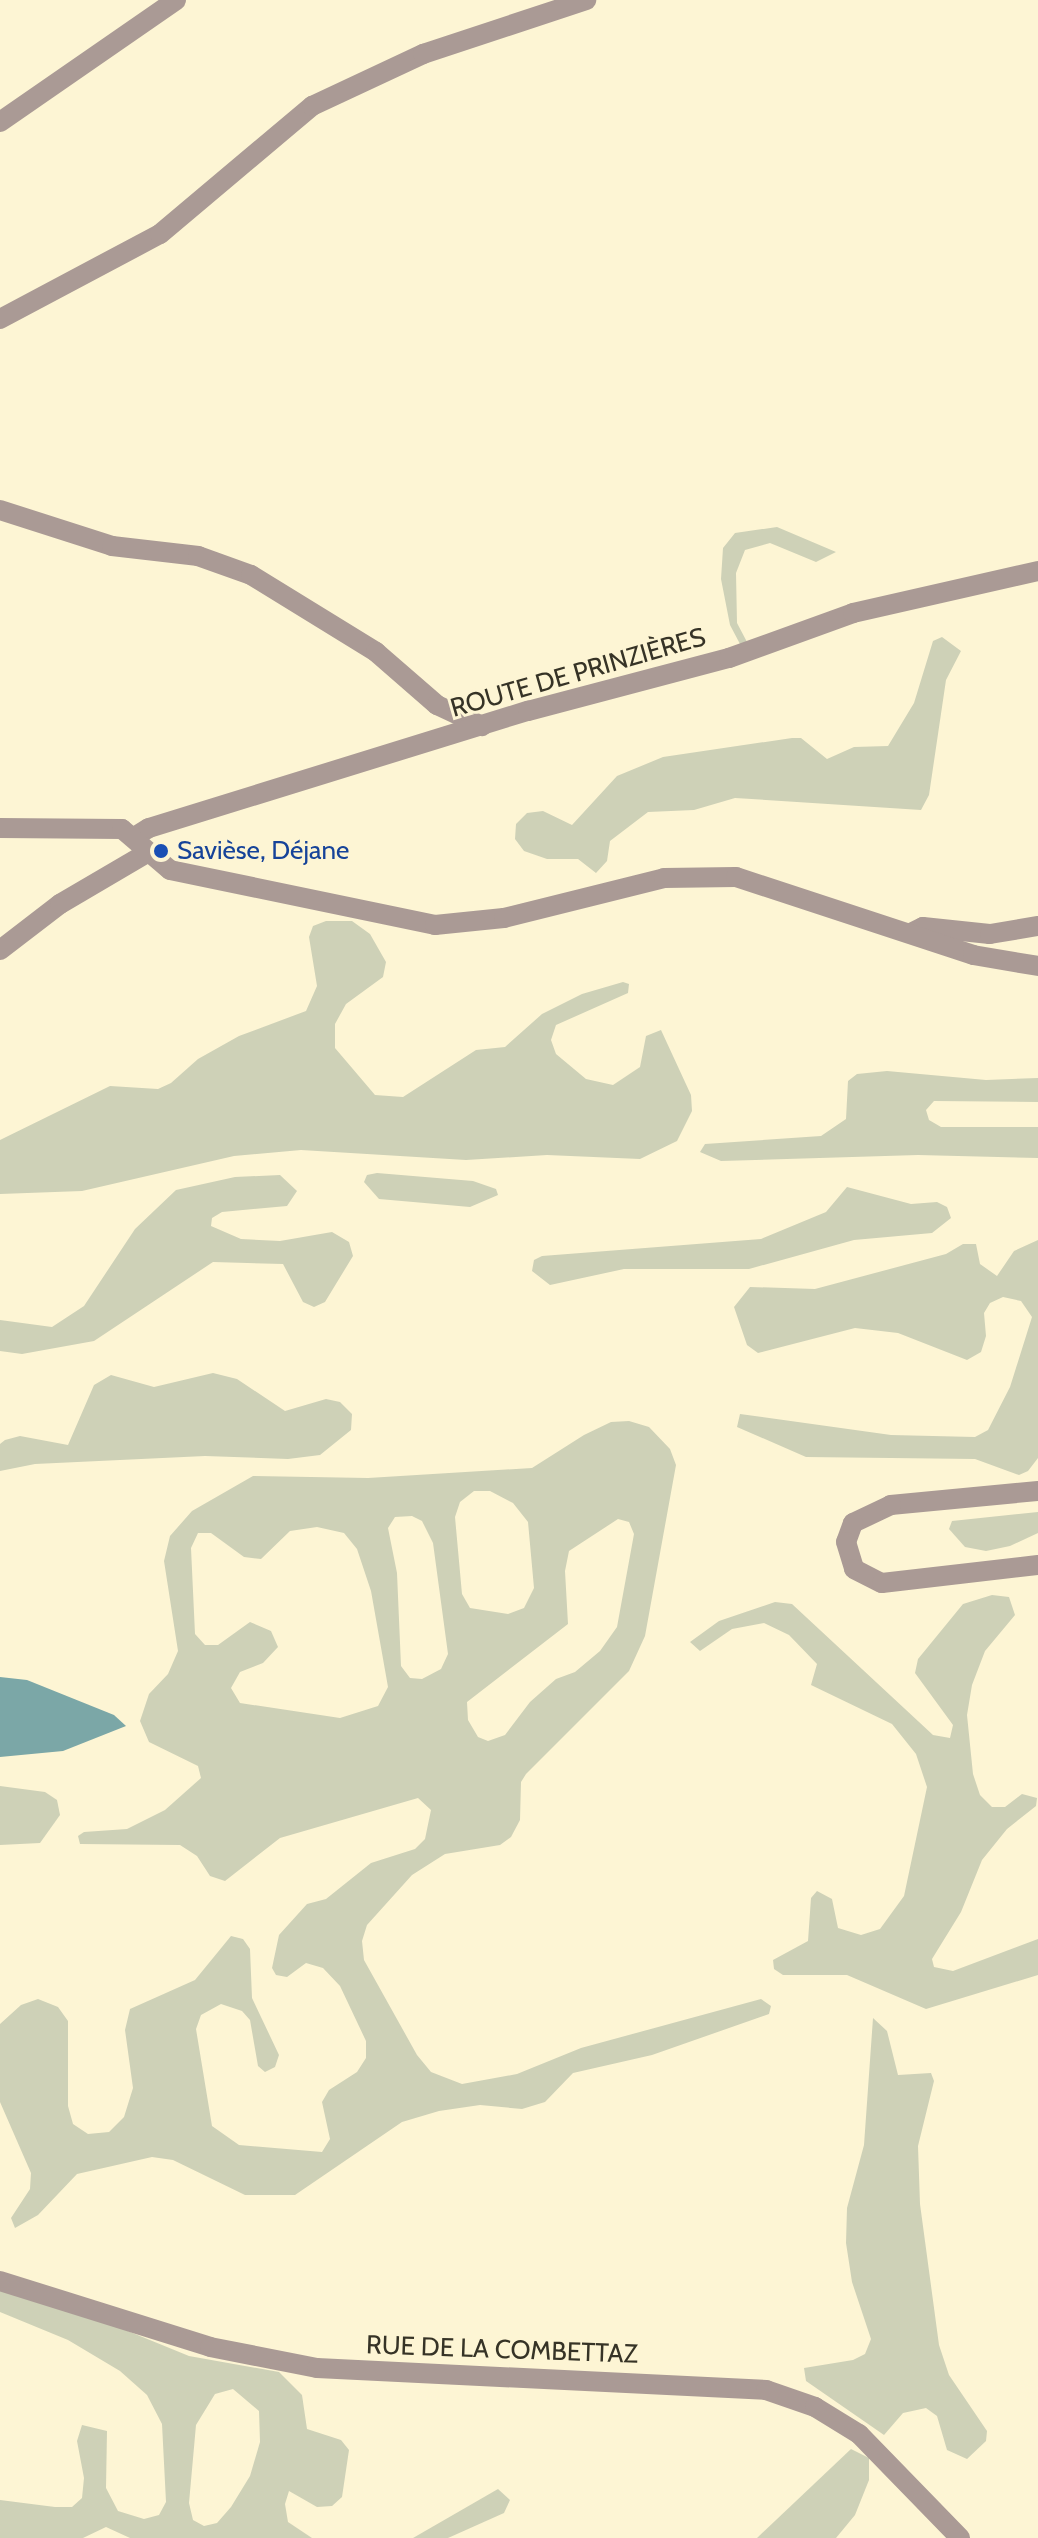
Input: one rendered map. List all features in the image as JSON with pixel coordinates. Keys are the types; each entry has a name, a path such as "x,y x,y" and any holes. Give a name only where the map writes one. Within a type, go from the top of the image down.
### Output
{"street":[{"path":"0,122 149,9 176,0"},
{"path":"0,319 160,234 312,106 423,54 586,0"},
{"path":"0,510 112,546 198,556 251,575 376,652 437,705 482,726"},
{"name":"ROUTE DE PRINZIÈRES","path":"0,950 141,844 482,726 729,658 887,604 1038,571"},
{"path":"0,828 107,827 141,844 179,872 435,925 504,918 700,874 756,882 973,955 1038,966"},
{"path":"911,933 923,927 990,934 1038,926"},
{"path":"1038,1491 891,1505 853,1523 846,1542 854,1569 882,1583 1038,1565"},
{"name":"RUE DE LA COMBETTAZ","path":"0,2281 222,2350 317,2368 706,2384 785,2395 828,2414 877,2449 960,2538"}],"green space":[{"path":"777,527 836,552 816,562 770,543 745,550 736,573 737,623 747,642 740,644 730,625 721,579 723,548 735,533"},
{"path":"942,637 961,651 946,680 929,795 921,810 735,798 694,810 648,812 610,841 607,861 596,873 578,859 547,859 524,851 515,839 516,824 527,813 543,811 572,825 617,776 663,757 792,738 801,738 827,759 854,747 888,746 914,703 933,641"},
{"path":"326,921 352,921 370,934 386,962 383,977 346,1004 335,1024 335,1048 375,1095 403,1097 476,1050 505,1047 542,1014 582,994 623,982 629,984 628,993 556,1025 551,1040 556,1054 586,1079 613,1085 640,1067 646,1036 661,1030 691,1095 692,1111 677,1141 640,1159 547,1155 466,1160 301,1150 234,1156 82,1191 0,1194 0,1140 110,1086 158,1089 171,1083 198,1059 239,1036 306,1011 317,986 309,937 313,926"},
{"path":"887,1071 986,1080 1038,1078 1038,1102 934,1101 926,1110 929,1120 941,1127 1038,1127 1038,1158 918,1155 721,1161 700,1152 705,1144 821,1136 846,1119 848,1081 857,1074"},
{"path":"377,1173 473,1181 496,1189 498,1195 470,1207 379,1199 364,1182 367,1175"},
{"path":"280,1175 297,1191 287,1206 222,1212 212,1218 211,1226 241,1239 280,1241 332,1232 349,1242 353,1256 325,1302 314,1307 303,1302 283,1264 213,1262 94,1341 22,1354 0,1351 0,1320 52,1327 84,1306 135,1229 176,1190 235,1177"},
{"path":"847,1187 911,1204 937,1202 947,1207 951,1218 932,1233 854,1240 749,1269 624,1269 550,1285 532,1271 534,1260 542,1256 761,1239 826,1212"},
{"path":"1038,1240 1038,1458 1028,1471 1019,1475 975,1459 806,1457 737,1427 740,1414 891,1435 975,1437 988,1430 1010,1387 1032,1317 1021,1301 1003,1297 990,1303 984,1313 986,1336 981,1352 967,1360 898,1333 855,1328 758,1353 747,1345 734,1307 750,1287 815,1289 946,1254 963,1244 976,1244 980,1264 997,1276 1014,1251"},
{"path":"213,1373 237,1379 285,1411 326,1399 340,1402 352,1414 351,1430 320,1455 288,1459 205,1456 35,1464 0,1471 0,1444 5,1440 20,1436 68,1445 94,1385 111,1375 154,1387"},
{"path":"629,1421 649,1427 670,1449 676,1465 645,1636 629,1671 526,1774 521,1782 520,1820 511,1837 500,1845 445,1854 412,1875 367,1925 362,1941 364,1960 417,2055 431,2072 462,2084 517,2074 581,2048 761,1999 771,2006 769,2014 652,2055 573,2073 545,2102 522,2109 480,2105 439,2111 402,2122 295,2195 245,2195 173,2160 152,2157 77,2174 38,2215 15,2228 11,2218 30,2189 31,2173 0,2102 0,2024 21,2005 38,1999 58,2007 68,2021 68,2106 73,2124 88,2134 109,2132 124,2117 133,2088 125,2030 130,2009 195,1980 231,1936 243,1939 250,1949 252,1998 279,2055 275,2067 265,2072 258,2066 250,2020 242,2011 221,2004 201,2015 196,2029 212,2126 239,2145 322,2152 330,2139 322,2102 329,2090 357,2072 366,2058 366,2041 340,1986 323,1968 306,1963 287,1977 276,1975 272,1968 279,1935 307,1904 326,1899 371,1863 415,1849 425,1839 431,1810 418,1798 280,1838 225,1881 210,1876 197,1856 180,1845 80,1844 78,1836 84,1832 127,1829 165,1810 201,1778 198,1766 149,1742 140,1721 149,1694 168,1674 178,1651 164,1561 170,1536 192,1511 253,1476 368,1478 532,1468 611,1422","holes":["474,1491 490,1491 513,1503 528,1522 534,1588 524,1608 508,1614 470,1608 462,1594 455,1517 460,1502","412,1516 422,1521 433,1543 448,1654 441,1669 422,1679 410,1678 401,1666 397,1573 388,1528 395,1517","618,1519 629,1522 634,1534 617,1627 600,1651 575,1672 556,1679 530,1702 505,1735 488,1741 478,1737 468,1720 467,1702 568,1624 565,1571 569,1551","317,1527 344,1533 357,1549 371,1591 388,1687 378,1706 340,1718 240,1703 231,1688 240,1672 263,1663 278,1647 271,1631 250,1622 218,1645 205,1645 195,1634 191,1548 198,1533 211,1533 244,1557 261,1559 290,1531"]},
{"path":"1038,1512 1038,1533 1010,1546 986,1551 965,1547 949,1529 952,1521"},
{"path":"992,1595 1009,1597 1015,1615 985,1651 972,1685 967,1715 973,1774 980,1795 992,1807 1005,1807 1022,1794 1037,1798 1036,1806 1007,1829 982,1860 961,1912 932,1959 934,1967 953,1971 1038,1939 1038,1975 926,2009 847,1975 783,1975 774,1969 773,1960 808,1941 811,1898 817,1891 832,1899 838,1928 861,1935 880,1929 904,1896 927,1787 916,1754 892,1724 811,1685 817,1664 789,1635 764,1623 732,1629 700,1651 690,1642 719,1621 775,1602 792,1604 933,1735 950,1738 953,1725 915,1673 918,1659 963,1604"},
{"path":"0,1786 45,1792 57,1800 60,1815 40,1843 0,1845"},
{"path":"873,2018 887,2031 898,2075 931,2073 934,2081 918,2146 920,2204 939,2345 949,2375 987,2431 986,2441 967,2459 947,2450 937,2416 926,2408 903,2413 884,2435 806,2381 804,2368 853,2360 865,2354 871,2339 852,2282 846,2243 847,2208 864,2145"},
{"path":"0,2287 69,2307 189,2356 279,2372 302,2395 307,2429 341,2440 349,2450 342,2497 332,2506 317,2507 289,2491 285,2504 288,2522 312,2538 130,2538 106,2527 83,2538 0,2538 0,2500 72,2507 82,2498 84,2478 77,2441 82,2425 107,2431 106,2488 118,2511 144,2519 159,2515 166,2502 162,2424 147,2395 120,2371 68,2340 0,2312","holes":["233,2389 259,2411 260,2442 250,2476 217,2523 204,2526 193,2520 189,2503 196,2425 215,2394"]},
{"path":"851,2449 869,2458 869,2480 855,2515 836,2538 757,2538"},
{"path":"498,2489 510,2500 504,2513 448,2538 413,2538"}],"water":[{"path":"0,1677 27,1680 114,1715 126,1726 63,1751 0,1757"}],"place":[{"name":"Savièse, Déjane","path":"161,851"}]}
